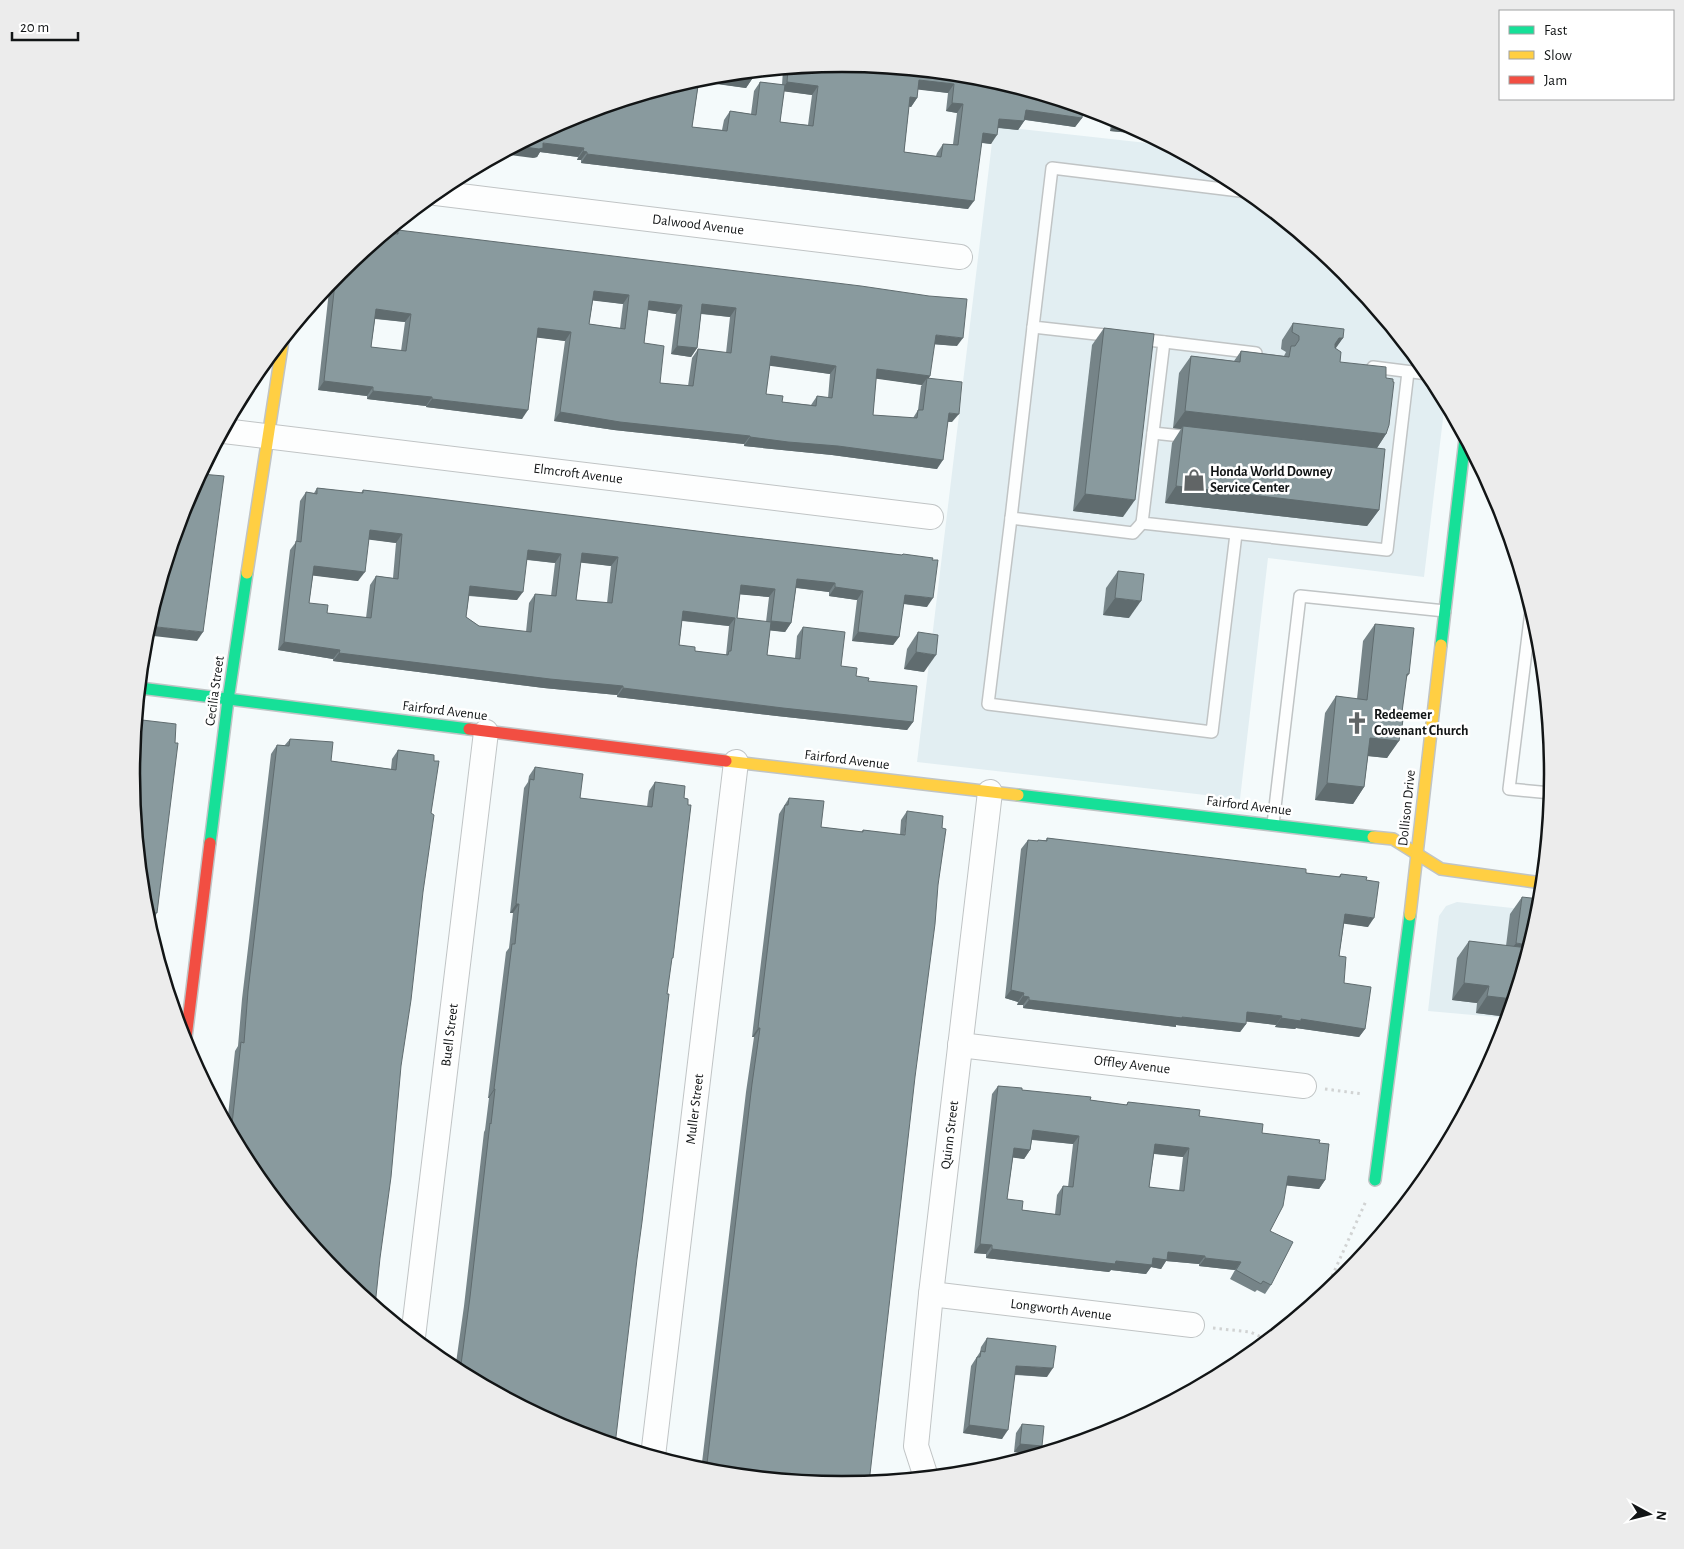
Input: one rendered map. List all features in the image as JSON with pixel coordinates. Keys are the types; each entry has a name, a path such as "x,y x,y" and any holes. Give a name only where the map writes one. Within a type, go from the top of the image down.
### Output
{"street":[{"name":"Dalwood Avenue","path":"447,194 960,257"},
{"name":"Cecilia Street","path":"187,1028 228,700 281,352"},
{"name":"Elmcroft Avenue","path":"230,431 931,517"},
{"name":"Dollison Drive","path":"1375,1180 1417,854 1464,449"},
{"name":"Fairford Avenue","path":"146,689 486,732 1393,839 1441,869 1535,882"},
{"name":"Buell Street","path":"414,1330 486,732"},
{"name":"Muller Street","path":"654,1451 736,762"},
{"name":"Quinn Street","path":"924,1471 916,1446 931,1294 990,792"},
{"name":"Offley Avenue","path":"960,1045 1304,1086"},
{"name":"Longworth Avenue","path":"931,1294 1192,1325"}],"lane":[{"path":"1230,190 1052,168 988,704 1212,732 1236,534"},
{"path":"1033,327 1266,355"},
{"path":"1011,518 1133,533 1142,522 1164,342"},
{"path":"1364,366 1418,373"},
{"path":"1142,522 1388,550 1392,461 1408,372"},
{"path":"1152,433 1202,438"},
{"path":"1273,824 1300,596 1445,611"},
{"path":"1529,631 1509,789 1543,792"}],"path":[{"path":"1304,1086 1387,1097"},
{"path":"1332,1277 1375,1180"},
{"path":"1192,1325 1250,1332 1261,1337"}],"shaded area":[{"name":"Honda World Downey Service Center","path":"994,126 1148,143 1193,167 1232,191 1305,247 1370,312 1426,384 1444,413 1424,577 1268,558 1240,799 917,762"},
{"path":"1457,902 1531,910 1520,956 1501,1017 1428,1011 1439,916 1446,906"}],"building":[{"path":"842,72 934,79 1024,96 1082,115 1082,118 1026,110 1024,121 999,119 997,135 983,133 974,201 587,154 587,152 583,151 584,148 543,143 543,148 527,147 573,126 616,110 660,96 698,88 692,127 727,131 730,111 756,115 760,82 785,85 780,122 813,126 818,86 787,82 788,75","holes":["919,80 954,84 952,103 963,104 958,145 943,144 941,157 904,152 910,97 917,98"]},
{"path":"400,230 861,286 929,296 967,299 963,338 936,335 930,376 877,369 873,415 917,418 918,410 923,410 927,378 962,382 959,414 949,413 943,460 838,446 620,422 560,412 571,332 538,328 528,410 373,391 373,387 324,381 334,291 395,234 398,234","holes":["594,291 629,295 625,329 589,324","649,301 682,305 677,346 697,348 702,304 736,308 731,353 698,349 693,386 660,383 664,346 644,343","376,309 411,314 406,351 371,347","771,356 836,366 832,398 817,396 816,406 782,402 783,396 766,394"]},
{"path":"1293,323 1344,329 1343,338 1339,338 1335,344 1335,348 1341,352 1340,362 1386,367 1386,378 1393,379 1394,382 1389,425 1386,434 1185,411 1191,356 1240,362 1241,351 1289,357 1291,346 1295,346 1299,340 1299,336 1292,332"},
{"path":"1104,328 1154,334 1135,500 1085,494"},
{"path":"1183,426 1385,449 1379,510 1176,486"},
{"path":"207,475 224,476 203,632 156,627 177,549"},
{"path":"317,488 363,493 363,490 933,558 932,560 938,560 933,598 905,595 899,637 858,632 863,591 835,587 835,583 797,579 791,623 771,621 775,589 741,585 737,618 771,622 767,655 800,659 803,627 845,632 841,666 857,668 856,676 869,678 868,681 917,686 913,722 783,708 623,688 623,686 339,653 340,650 284,642 296,541 301,542 306,492 317,494","holes":["370,530 402,534 398,579 376,576 371,618 327,613 328,605 309,603 314,566 365,572","528,550 561,554 556,596 535,594 531,632 479,626 466,617 470,586 523,592","582,553 618,557 612,603 576,600","683,611 735,618 731,651 729,651 728,655 695,651 695,647 679,645"]},
{"path":"1118,571 1144,574 1141,601 1115,598"},
{"name":"Redeemer Covenant Church","path":"1375,624 1414,628 1399,741 1370,738 1364,787 1327,783 1336,696 1367,700"},
{"path":"918,632 938,635 936,655 916,652"},
{"path":"143,720 176,724 175,743 178,743 155,917 146,866 142,820 140,774"},
{"path":"290,739 333,742 331,761 396,770 398,750 434,755 434,761 439,761 431,813 434,815 411,1000 401,1066 391,1177 376,1299 314,1237 285,1202 258,1165 232,1122 241,1042 244,1043 248,991 277,745 289,746"},
{"path":"535,767 583,774 580,798 652,807 655,782 685,786 684,798 688,799 688,805 691,805 667,994 669,994 616,1439 573,1423 532,1404 461,1364 512,944 515,944 519,904 516,904 530,779 534,780"},
{"path":"789,798 824,801 821,827 905,835 907,811 943,816 942,828 946,829 915,1077 870,1475 796,1475 707,1463 785,805 788,805"},
{"path":"1047,838 1306,869 1306,873 1340,877 1341,874 1367,877 1366,880 1379,882 1374,918 1345,914 1339,956 1346,957 1344,983 1371,987 1365,1029 1247,1012 1246,1024 1182,1018 1029,1000 1029,997 1023,996 1024,993 1011,990 1028,840 1047,841"},
{"path":"1522,897 1533,898 1523,944 1516,943"},
{"path":"1469,941 1522,947 1507,998 1487,996 1489,986 1464,983"},
{"path":"998,1086 1091,1097 1090,1100 1127,1105 1128,1102 1200,1110 1199,1116 1263,1124 1262,1133 1320,1140 1319,1143 1329,1144 1325,1180 1288,1176 1283,1206 1270,1231 1293,1242 1271,1285 1263,1281 1261,1284 1236,1270 1241,1262 1205,1258 1205,1256 1168,1252 1167,1260 1153,1258 1152,1265 1116,1261 1115,1264 992,1249 992,1245 980,1244","holes":["1033,1130 1079,1136 1073,1187 1063,1186 1060,1215 1022,1210 1023,1201 1007,1199 1014,1148 1030,1150","1155,1144 1189,1148 1184,1191 1149,1187"]},
{"path":"987,1338 1056,1346 1053,1368 1016,1366 1008,1430 969,1425 977,1357 980,1357 981,1351 985,1352"},
{"path":"1022,1424 1044,1426 1042,1446 1020,1444"}],"traffic: fast":[{"path":"1441,645 1464,449"},
{"path":"210,843 228,700 247,573"},
{"path":"146,689 469,729"},
{"path":"1018,795 1373,837"},
{"path":"1375,1180 1410,915"}],"traffic: slow":[{"path":"247,573 281,352"},
{"path":"1410,915 1441,645"},
{"path":"726,761 1018,795"},
{"path":"1373,837 1393,839 1441,869 1535,882"}],"traffic: jam":[{"path":"469,729 726,761"},
{"path":"187,1028 210,843"}],"place":[{"name":"Honda World Downey Service Center","path":"1194,480"},
{"name":"Redeemer Covenant Church","path":"1357,723"}]}
